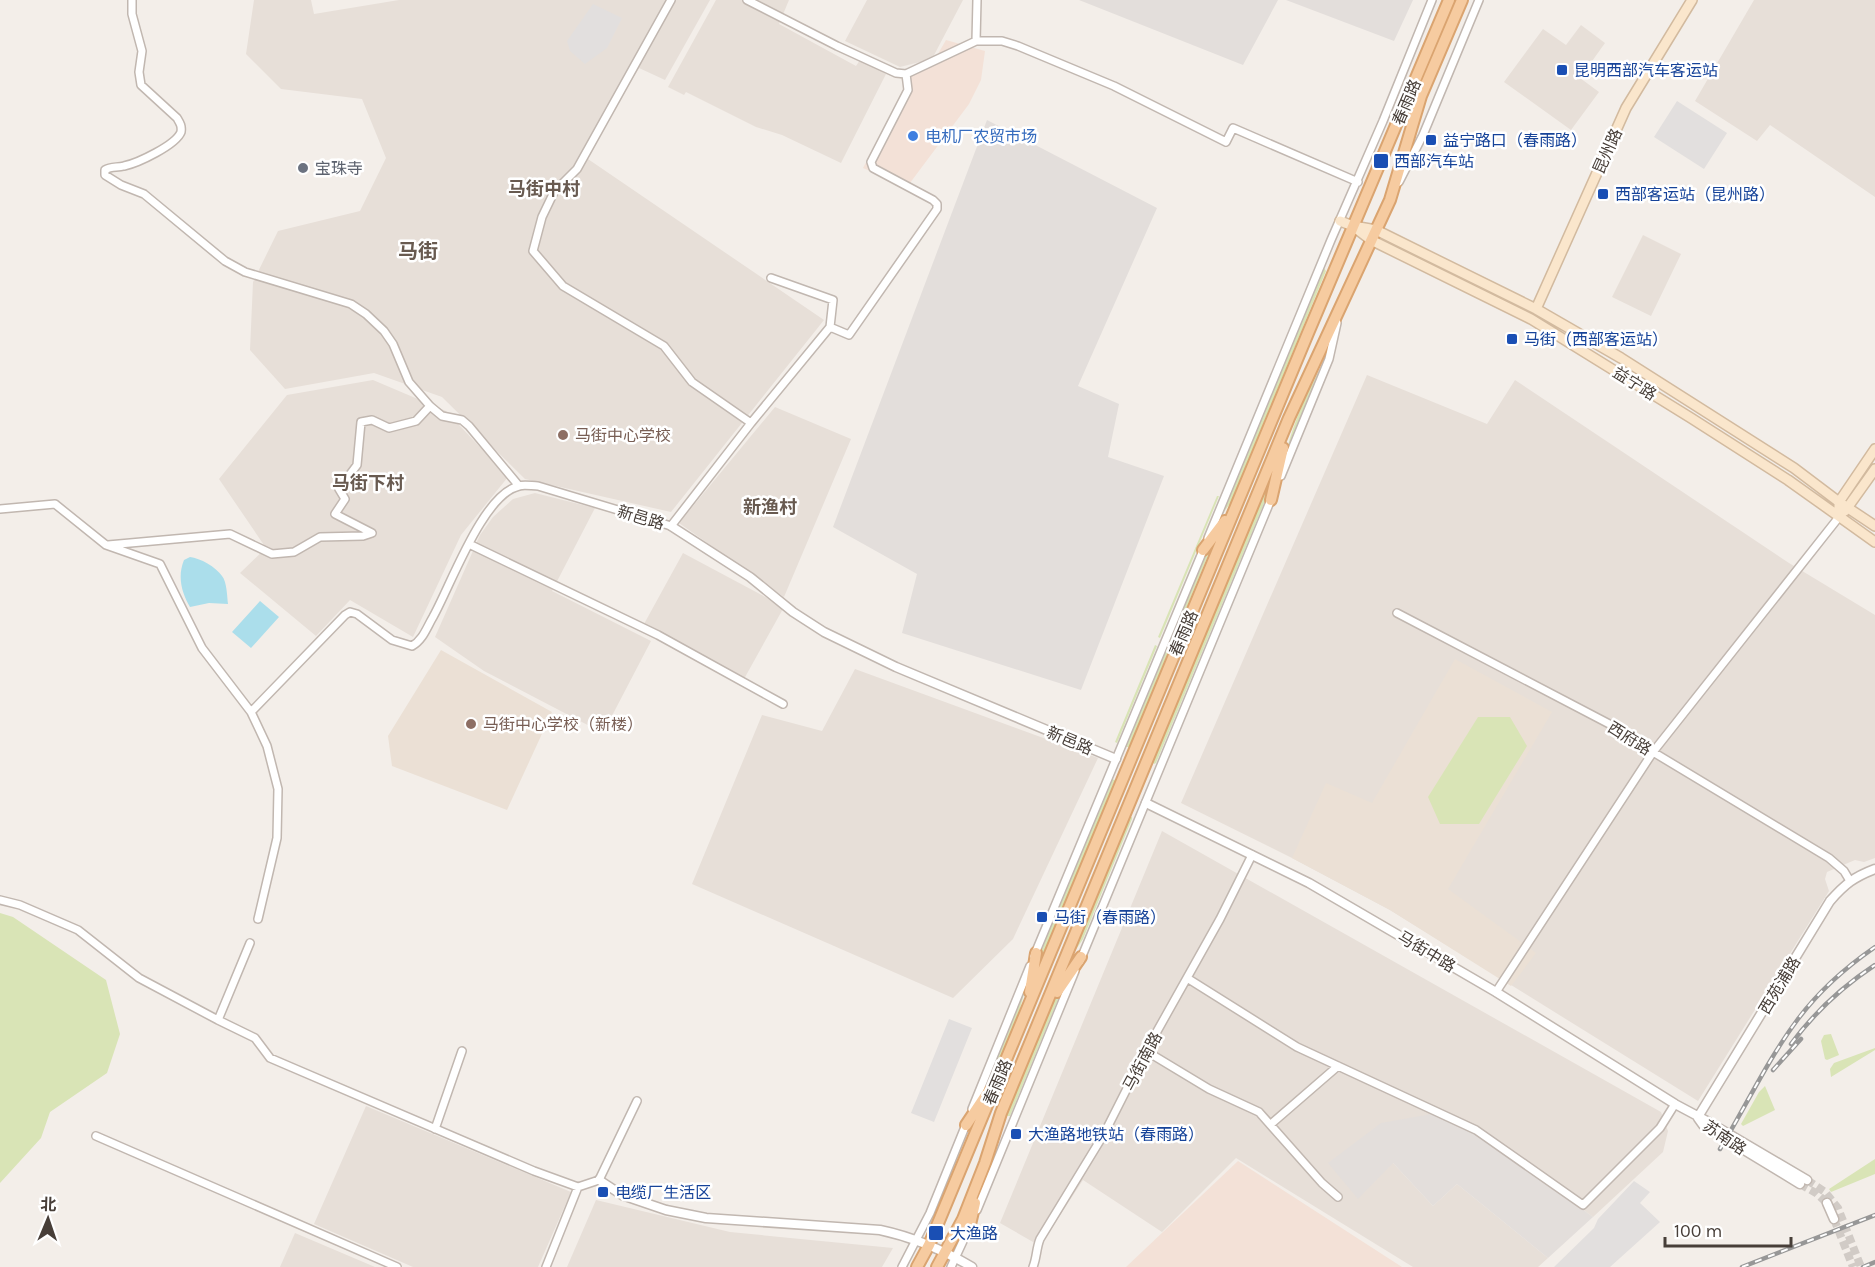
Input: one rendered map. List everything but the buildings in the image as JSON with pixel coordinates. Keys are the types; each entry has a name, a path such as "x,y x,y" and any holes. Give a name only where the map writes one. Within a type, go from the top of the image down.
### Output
{"main road":[{"name":"春雨路","path":"917,1267 929,1245 1002,1072 1448,0"},
{"name":"春雨路","path":"938,1267 963,1219 985,1163 1001,1113 1289,418 1390,200 1421,96 1462,0"},
{"name":"昆州路","path":"1536,309 1626,108 1692,0"},
{"name":"益宁路","path":"1340,221 1536,309 1621,357 1794,468 1875,526"},
{"name":"益宁路","path":"1373,235 1531,319 1788,480 1875,542"},
{"path":"1271,500 1289,418"},
{"path":"1839,517 1839,502 1875,449"},
{"path":"1839,517 1875,469"},
{"path":"1203,550 1235,509"},
{"path":"1028,1007 1036,953"},
{"path":"1045,1009 1081,957"},
{"path":"966,1125 1002,1072"},
{"path":"969,1229 985,1163"}],"street":[{"path":"132,0 132,14 142,51 139,72 141,85 177,118 181,125 180,133 170,144 140,160 124,166 109,168 105,171 105,175 121,185 144,194 225,261 245,272 351,304 366,314 384,331 393,344 409,382 430,406 441,416 462,420 470,426 519,486 507,492 485,516 419,642 412,646 392,640 357,614 350,612 251,712"},
{"path":"671,0 577,169 554,192 542,217 533,251 563,286 664,346 693,382 751,423"},
{"path":"747,0 896,73 906,74 976,41 1002,41 1114,86 1226,142 1233,128 1358,182"},
{"path":"976,41 977,0"},
{"path":"902,1267 966,1125 1432,0"},
{"path":"1390,200 1423,135 1479,0"},
{"path":"830,327 849,335 937,209 937,204 933,200 873,168 871,162 908,90 906,74"},
{"path":"671,526 830,327 833,300 771,278"},
{"path":"951,1267 969,1229 1329,359 1339,312"},
{"path":"106,545 230,534 272,554 294,552 320,537 363,536 372,533 335,514 345,499 339,489 357,465 361,422 372,420 389,428 416,421 430,406"},
{"name":"新邑路","path":"519,486 538,486 671,526 750,577 793,612 824,632 896,667 1116,759"},
{"path":"0,509 55,504 106,545 160,564 202,648 251,712 267,746 278,789 277,838 258,919"},
{"path":"1496,992 1653,752 1839,517"},
{"path":"469,544 658,635 783,704"},
{"name":"西府路","path":"1397,613 1617,728 1829,858 1844,871 1850,881"},
{"name":"马街中路","path":"1146,803 1318,888 1496,992 1698,1117"},
{"name":"马街南路","path":"1033,1267 1040,1239 1104,1134 1252,855"},
{"name":"西苑浦路","path":"1698,1117 1830,901 1850,881 1875,870"},
{"path":"0,900 20,905 78,930 139,978 255,1038 270,1058 534,1171 578,1187 599,1180 637,1101"},
{"path":"218,1020 250,943"},
{"path":"1187,978 1297,1047 1476,1130 1583,1205 1660,1128 1675,1104"},
{"path":"1146,1051 1209,1089 1259,1112 1322,1183 1338,1197"},
{"path":"435,1129 462,1052"},
{"path":"1271,1124 1338,1066"},
{"name":"苏南路","path":"1698,1117 1803,1182"},
{"path":"96,1136 397,1267"},
{"path":"599,1180 622,1195 666,1210 706,1218 880,1230 901,1234 945,1252 972,1267"},
{"path":"546,1267 578,1187"},
{"path":"1827,1203 1834,1219"}],"shaded area":[{"path":"254,0 311,0 314,14 399,0 710,0 665,80 639,68 585,157 824,320 671,512 525,479 442,397 374,373 285,389 250,350 253,282 278,231 360,211 386,158 362,99 281,89 246,54"},
{"path":"716,0 789,0 779,24 856,66 860,60 886,74 841,163 782,135 756,127 686,92 684,95 668,87"},
{"path":"867,0 963,0 932,59 900,67 845,41"},
{"path":"1079,0 1278,0 1243,65"},
{"path":"1286,0 1413,0 1394,41"},
{"path":"1754,0 1875,0 1875,197 1770,125 1757,141 1695,101"},
{"path":"593,4 622,18 607,48 585,64 570,51 567,41"},
{"path":"1581,25 1605,43 1580,78 1599,92 1571,130 1504,82 1543,29 1566,45"},
{"name":"电机厂农贸市场","path":"946,40 985,51 981,80 969,104 907,187 863,168 909,82 915,66 935,59"},
{"path":"1677,101 1727,133 1704,169 1654,137"},
{"path":"987,120 1157,208 1078,386 1119,404 1108,457 1164,476 1081,690 902,633 917,574 833,527"},
{"path":"1643,235 1681,254 1651,316 1612,297"},
{"path":"1367,375 1487,424 1515,380 1789,563 1875,615 1875,858 1864,862 1855,860 1827,872 1825,879 1829,891 1698,1101 1390,910 1181,803"},
{"path":"373,380 446,411 508,477 461,535 413,637 350,600 316,636 240,573 266,548 219,479 287,395"},
{"path":"775,407 851,439 784,597 679,523"},
{"path":"535,493 595,508 552,591 651,641 603,733 484,671 435,637 480,535 493,517 513,499"},
{"path":"683,553 784,607 744,679 644,624"},
{"name":"马街中心学校（新楼）","path":"441,650 552,712 507,810 392,766 388,736"},
{"path":"1455,659 1552,712 1448,889 1536,953 1511,986 1390,910 1292,858 1326,783 1372,803"},
{"path":"855,669 1098,758 1013,939 953,998 692,884 762,715 822,731"},
{"path":"1162,831 1661,1112 1668,1131 1663,1152 1593,1217 1525,1166 1478,1136 1432,1115 1393,1163 1433,1206 1457,1184 1548,1258 1538,1267 1413,1267 1236,1158 1162,1232 1083,1180 1040,1246 1000,1223"},
{"path":"949,1019 972,1028 934,1122 911,1113"},
{"path":"366,1106 571,1192 538,1267 413,1267 314,1224"},
{"path":"1432,1114 1478,1136 1525,1166 1593,1217 1548,1258 1457,1184 1433,1206 1393,1163 1358,1199 1328,1163 1381,1123"},
{"path":"1238,1161 1402,1267 1126,1267"},
{"path":"1634,1181 1650,1192 1640,1203 1660,1222 1610,1267 1554,1267 1594,1228 1598,1219"},
{"path":"596,1200 730,1232 893,1248 882,1267 567,1267"},
{"path":"295,1233 375,1267 280,1267"}],"green space":[{"path":"1322,269 1326,271 1231,502 1221,516"},
{"path":"1321,367 1289,450 1287,449 1297,418"},
{"path":"1267,482 1269,483 1265,501 1154,764 1152,761"},
{"path":"1217,496 1219,496 1160,638 1158,637"},
{"path":"1207,552 1209,553 1129,747 1126,747 1198,569"},
{"path":"1155,645 1157,646 1117,743 1115,742"},
{"path":"1478,717 1510,717 1527,746 1479,824 1440,824 1428,797"},
{"path":"1111,779 1115,780 1042,958 1040,957 1044,940"},
{"path":"1129,817 1132,819 1083,939 1071,957"},
{"path":"0,913 13,917 106,980 120,1034 107,1073 50,1112 41,1138 0,1183"},
{"path":"1022,994 1024,994 1021,1006 1008,1040 985,1084"},
{"path":"1057,996 1059,997 1010,1116 1006,1116 1049,1010"},
{"path":"1831,1034 1839,1055 1827,1060 1821,1041 1824,1035"},
{"path":"1875,1048 1831,1077 1830,1069 1834,1063"},
{"path":"1765,1086 1775,1110 1743,1126 1741,1124 1759,1092"},
{"path":"1875,1159 1875,1174 1831,1192 1829,1189"}],"water":[{"path":"190,557 216,569 224,579 228,604 209,603 190,607 181,579 184,560"},
{"path":"260,601 279,617 251,648 232,632"}],"tunnel":[{"path":"1807,1180 1825,1192 1838,1208 1861,1267"},
{"path":"1800,1184 1816,1193 1827,1203"},
{"path":"1834,1219 1853,1267"}],"railway":[{"path":"1720,1149 1767,1066 1798,1019 1834,980 1875,947"},
{"path":"1791,1044 1830,1001 1875,965"},
{"path":"1773,1070 1801,1039"},
{"path":"1742,1267 1875,1215"},
{"path":"1863,1267 1875,1262"}],"place":[{"name":"昆明西部汽车客运站","path":"1562,70"},
{"name":"电机厂农贸市场","path":"913,136"},
{"name":"益宁路口（春雨路）","path":"1431,140"},
{"name":"西部汽车站","path":"1381,161"},
{"name":"宝珠寺","path":"303,168"},
{"name":"西部客运站（昆州路）","path":"1603,194"},
{"name":"马街（西部客运站）","path":"1512,339"},
{"name":"马街中心学校","path":"563,435"},
{"name":"马街中心学校（新楼）","path":"471,724"},
{"name":"马街（春雨路）","path":"1042,917"},
{"name":"大渔路地铁站（春雨路）","path":"1016,1134"},
{"name":"电缆厂生活区","path":"603,1192"},
{"name":"大渔路","path":"936,1233"}],"district":[{"name":"马街中村","path":"544,189"},
{"name":"马街","path":"418,251"},
{"name":"马街下村","path":"368,483"},
{"name":"新渔村","path":"770,507"}]}
